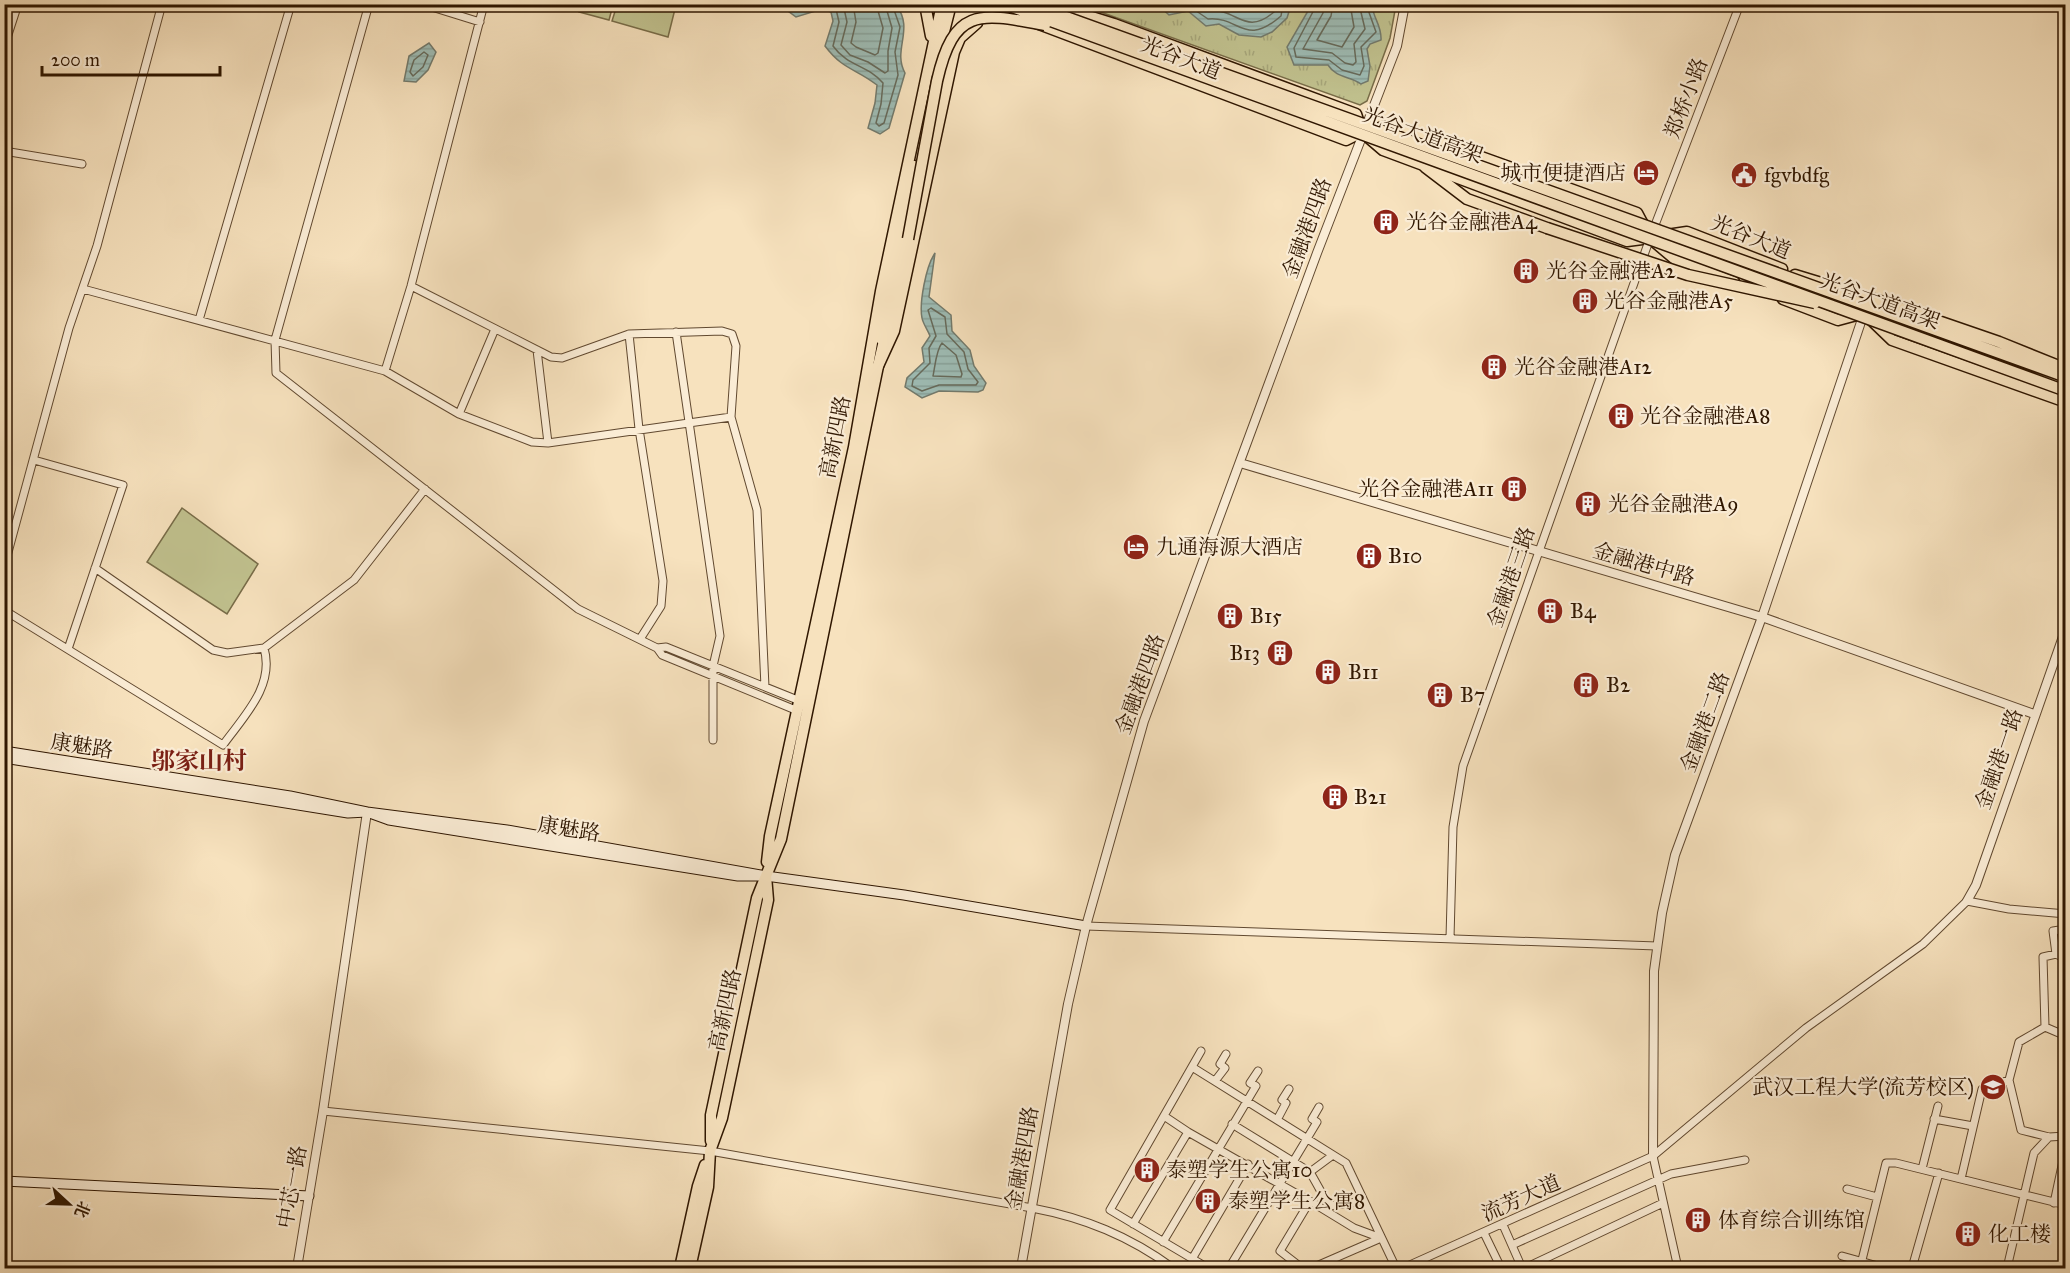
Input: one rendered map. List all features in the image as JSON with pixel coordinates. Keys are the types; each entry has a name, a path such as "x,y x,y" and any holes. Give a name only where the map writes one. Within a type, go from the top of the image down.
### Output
{"main road":[{"path":"925,4 930,29 931,52"},
{"name":"高新四路","path":"680,1269 698,1186 722,1118 768,900 766,876 771,836 854,447 881,291 942,4"},
{"name":"高新四路","path":"766,876 781,839 878,366 884,315 929,94 951,4"},
{"name":"光谷大道","path":"986,4 1346,140 1362,132 1392,126 1637,213 1650,238 1676,260 1838,320 1864,313 1900,313 2018,355 2066,364"},
{"name":"光谷大道高架","path":"1004,4 2066,391"},
{"name":"光谷大道高架","path":"1030,4 2066,377"},
{"name":"光谷大道","path":"1050,4 1114,24 1356,114 1362,132 1383,150 1627,241 1687,232 1846,295 1892,340 2066,402"},
{"path":"878,366 908,239 941,61 954,33 964,24 992,16 1045,25 1105,41"},
{"name":"高新四路","path":"878,366 894,331 954,52 970,27 996,17 1033,22"},
{"path":"1425,167 1467,199 1547,228 1688,275 1793,300 1837,306"},
{"path":"1795,275 1877,300 1999,342 2066,369"},
{"name":"康魅路","path":"4,751 290,796 367,812 389,820 738,876 766,876 1086,926"},
{"name":"康魅路","path":"4,758 348,813 367,812"},
{"name":"高新四路","path":"690,1269 708,1187 710,1151"},
{"path":"4,1184 309,1199"}],"street":[{"path":"4,47 18,4"},
{"path":"4,567 69,328 122,158 162,4"},
{"path":"199,320 291,4"},
{"path":"369,4 275,340 276,373 578,609 657,648 662,655 712,676 799,706"},
{"path":"422,4 480,22"},
{"path":"385,371 411,286 484,4"},
{"name":"金融港四路","path":"1021,1269 1068,1004 1086,926 1144,721 1362,132 1397,46 1405,4"},
{"name":"郑桥小路","path":"1650,238 1740,4"},
{"path":"4,151 82,164"},
{"name":"金融港三路","path":"1450,938 1453,827 1463,766 1650,238"},
{"path":"411,286 551,357 562,358 629,334 722,331 732,334 736,346 731,417 757,510 765,687"},
{"path":"83,289 385,371 459,414 532,442 548,443 731,417"},
{"name":"金融港二路","path":"1653,1156 1654,971 1662,913 1675,855 1762,617 1864,313"},
{"path":"459,414 495,329"},
{"path":"676,332 720,636 712,676 713,740"},
{"path":"629,334 639,429 663,580 661,606 640,639"},
{"path":"537,350 548,443"},
{"path":"33,460 123,485 68,649"},
{"name":"金融港中路","path":"1240,463 1537,553 1762,617 2034,714"},
{"path":"95,568 213,650 227,653 264,648 354,580 425,489"},
{"path":"4,610 223,745 264,687 268,662 264,648"},
{"name":"金融港一路","path":"1967,901 1976,885 2066,628"},
{"path":"657,648 666,647 765,687 799,706"},
{"name":"中芯一路","path":"297,1269 324,1111 367,812"},
{"path":"1967,901 2009,909 2063,914 2064,929 2053,930 2056,954"},
{"name":"流芳大道","path":"1402,1269 1653,1156 1806,1028 1923,944 1967,901"},
{"path":"1086,926 1657,946"},
{"path":"2045,1027 2043,957 2056,954 2066,959"},
{"path":"2045,1027 2066,1036"},
{"path":"2045,1027 2019,1042 2009,1080 2021,1130 2049,1137 2066,1136"},
{"path":"1201,1051 1110,1210 1208,1269"},
{"path":"1215,1081 1225,1068 1220,1064 1226,1054"},
{"path":"1192,1067 1346,1163 1396,1269"},
{"path":"1162,1242 1256,1086 1250,1083 1258,1071"},
{"path":"1961,1179 1982,1089 2009,1080"},
{"path":"1277,1120 1286,1103 1282,1100 1289,1089"},
{"path":"1922,1169 1938,1106"},
{"path":"1228,1269 1308,1139 1317,1122 1312,1119 1319,1107"},
{"path":"324,1111 710,1151 1065,1214 1107,1229 1142,1247 1173,1269"},
{"path":"1164,1116 1354,1228 1383,1238"},
{"path":"1934,1119 1973,1126"},
{"path":"1232,1124 1310,1172 1329,1206 1364,1202"},
{"path":"1133,1224 1188,1132"},
{"path":"2007,1269 2026,1196 2034,1153 2049,1137"},
{"path":"2054,1203 2066,1147"},
{"path":"1310,1172 1336,1157 1341,1149"},
{"path":"1653,1156 1678,1269"},
{"path":"1512,1245 1671,1174 1745,1160"},
{"path":"1861,1265 1886,1163 1922,1169 2066,1205"},
{"path":"1192,1259 1248,1164"},
{"path":"1912,1269 1939,1173"},
{"path":"1847,1189 1876,1197"},
{"path":"1302,1269 1280,1251 1310,1201"},
{"path":"1503,1225 1523,1269 1663,1203"},
{"path":"1484,1233 1502,1269"},
{"path":"1312,1269 1383,1238"},
{"path":"1842,1256 1861,1265 1885,1269"}],"green space":[{"path":"581,5 613,5 609,20 579,12"},
{"path":"617,5 676,5 668,37 612,21"},
{"path":"1081,5 1396,5 1390,38 1367,101 1360,105"},
{"path":"182,508 258,564 227,614 147,562"}],"water":[{"path":"1312,4 1372,5 1381,40 1370,44 1367,49 1370,66 1368,81 1361,84 1339,75 1328,65 1294,65 1287,47"},
{"path":"788,5 896,5 904,23 901,56 905,73 889,128 880,134 868,128 877,85 838,60 825,46 833,21 831,12 822,9 796,17 788,11"},
{"path":"1158,5 1291,5 1287,18 1272,32 1261,37 1239,35 1219,24 1206,26 1188,11 1169,15"},
{"path":"429,43 436,52 428,70 416,82 404,81 409,56"},
{"path":"935,253 929,297 951,315 952,331 970,350 974,366 986,383 983,390 978,392 939,391 922,398 905,387 907,378 924,362 922,348 930,336 921,311 922,294 926,275"}],"place":[{"name":"城市便捷酒店","path":"1646,173"},
{"name":"fgvbdfg","path":"1744,175"},
{"name":"光谷金融港A4","path":"1386,222"},
{"name":"光谷金融港A2","path":"1526,271"},
{"name":"光谷金融港A5","path":"1585,301"},
{"name":"光谷金融港A12","path":"1494,367"},
{"name":"光谷金融港A8","path":"1621,416"},
{"name":"光谷金融港A11","path":"1514,489"},
{"name":"光谷金融港A9","path":"1588,504"},
{"name":"九通海源大酒店","path":"1136,547"},
{"name":"B10","path":"1369,556"},
{"name":"B4","path":"1550,611"},
{"name":"B15","path":"1230,616"},
{"name":"B13","path":"1280,653"},
{"name":"B11","path":"1328,672"},
{"name":"B2","path":"1586,685"},
{"name":"B7","path":"1440,695"},
{"name":"B21","path":"1335,797"},
{"name":"武汉工程大学(流芳校区)","path":"1993,1087"},
{"name":"泰塑学生公寓10","path":"1147,1170"},
{"name":"泰塑学生公寓8","path":"1208,1201"},
{"name":"体育综合训练馆","path":"1698,1220"},
{"name":"化工楼","path":"1968,1234"}],"district":[{"name":"邬家山村","path":"199,761"}]}
